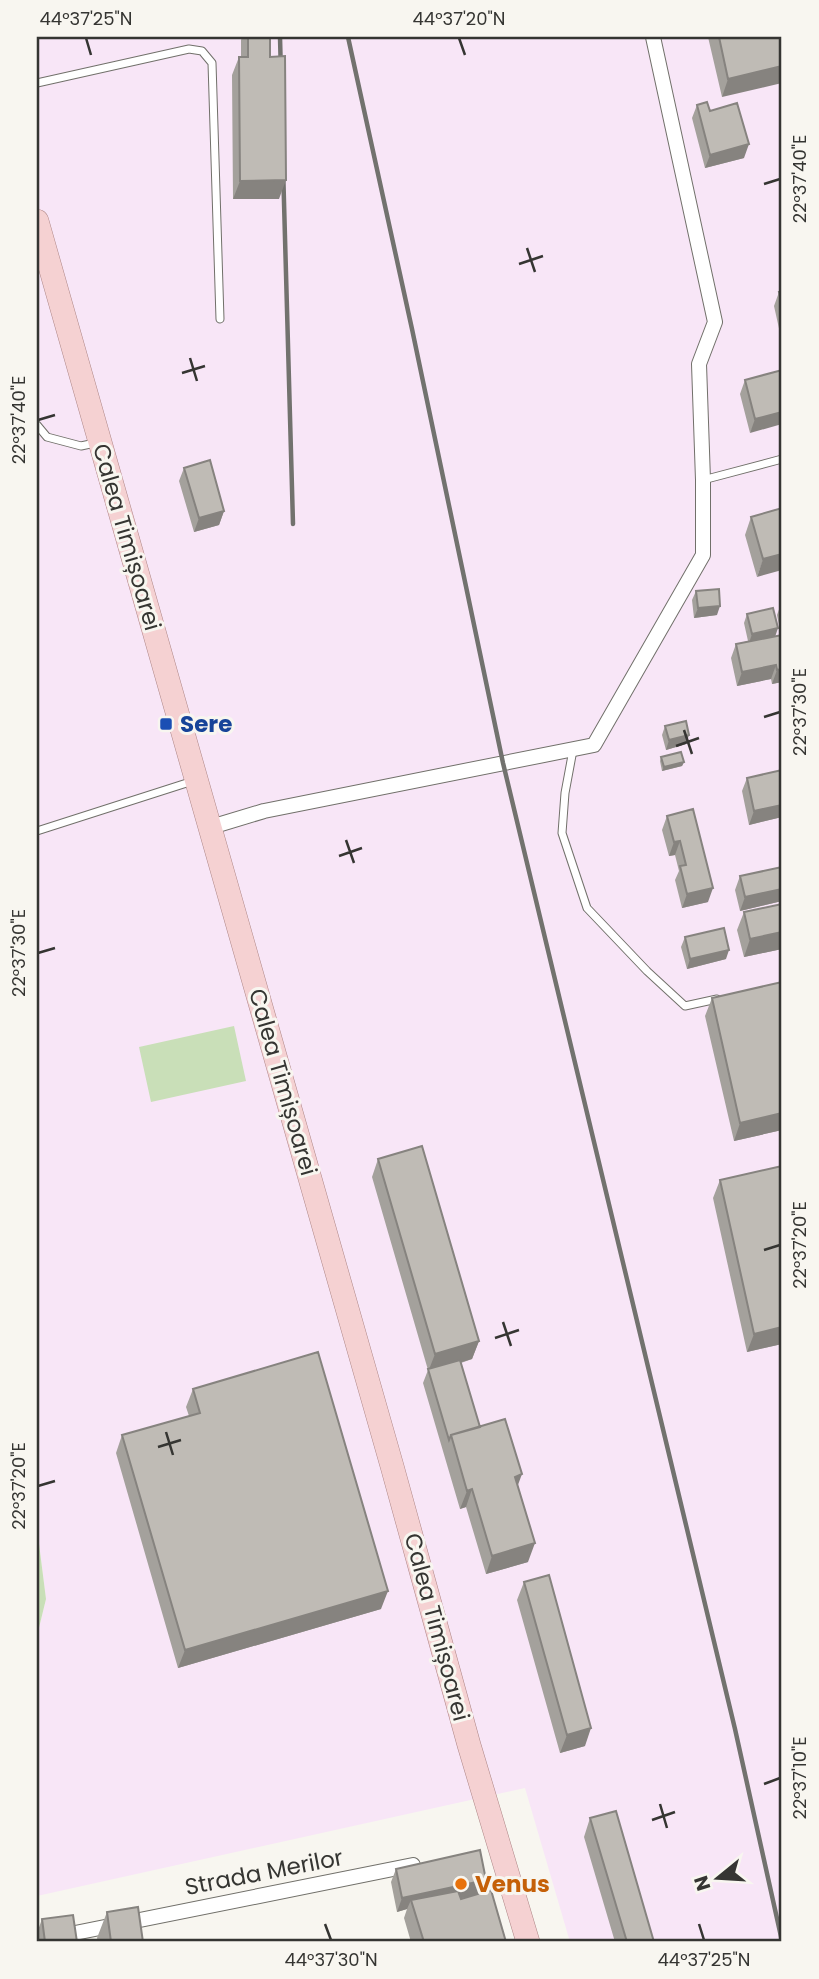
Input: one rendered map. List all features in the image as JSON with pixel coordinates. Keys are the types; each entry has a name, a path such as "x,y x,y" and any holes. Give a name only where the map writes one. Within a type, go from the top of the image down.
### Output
{"main road":[{"name":"Calea Timișoarei","path":"38,234 211,827 493,1849 528,1942"}],"street":[{"path":"211,827 264,811 594,745 703,555 699,364 715,321 653,37"},
{"name":"Strada Merilor","path":"37,1939 70,1938 422,1863"}],"lane":[{"path":"37,83 189,49 202,51 212,63 220,319"},
{"path":"37,425 47,437 81,446 100,442"},
{"path":"703,480 782,459"},
{"path":"573,749 565,793 562,833 587,908 646,971 685,1006 722,998"},
{"path":"37,831 197,780"}],"shaded area":[{"path":"37,37 782,37 782,1942 570,1942 525,1788 37,1896 37,1636 46,1599 37,1528"}],"green space":[{"path":"234,1026 246,1081 151,1102 139,1047"},
{"path":"37,1528 46,1599 37,1636"}],"building":[{"path":"248,37 270,37 270,57 285,56 286,180 240,181 239,57 248,57"},
{"path":"719,37 782,37 782,66 728,79"},
{"path":"707,102 710,111 737,103 749,144 710,155 697,105"},
{"path":"782,370 782,412 755,419 745,380"},
{"path":"210,460 224,511 199,518 184,468"},
{"path":"782,508 782,554 763,559 751,517"},
{"path":"719,589 720,606 698,608 696,591"},
{"path":"773,608 778,628 752,634 747,614"},
{"path":"782,635 782,669 777,670 776,665 742,672 736,644"},
{"path":"686,721 689,735 669,740 665,726"},
{"path":"681,752 684,762 664,767 661,757"},
{"path":"782,770 782,805 754,811 747,778"},
{"path":"693,809 713,888 687,894 680,866 686,865 680,841 674,842 667,816"},
{"path":"782,867 782,889 745,897 740,876"},
{"path":"782,904 782,932 750,939 744,912"},
{"path":"724,928 729,950 690,959 685,937"},
{"path":"782,982 782,1113 740,1123 712,998"},
{"path":"422,1146 479,1341 435,1354 378,1159"},
{"path":"782,1166 782,1327 754,1334 720,1180"},
{"path":"318,1352 388,1591 185,1650 122,1435 200,1413 193,1389"},
{"path":"460,1360 480,1427 451,1435 449,1440 428,1369"},
{"path":"505,1419 522,1474 515,1477 535,1543 492,1556 472,1489 467,1491 451,1435"},
{"path":"549,1575 591,1728 567,1735 524,1582"},
{"path":"616,1811 654,1942 627,1942 590,1818"},
{"path":"480,1850 486,1880 402,1898 396,1869"},
{"path":"491,1890 506,1942 424,1942 411,1900 458,1891 461,1899"},
{"path":"138,1907 143,1942 111,1942 107,1912"},
{"path":"73,1915 77,1942 45,1942 42,1919"}],"railway":[{"path":"280,37 281,75"},
{"path":"348,37 503,763 735,1729 782,1941"},
{"path":"283,166 293,524"}],"place":[{"name":"Sere","path":"166,724"},
{"name":"Venus","path":"461,1884"}]}
